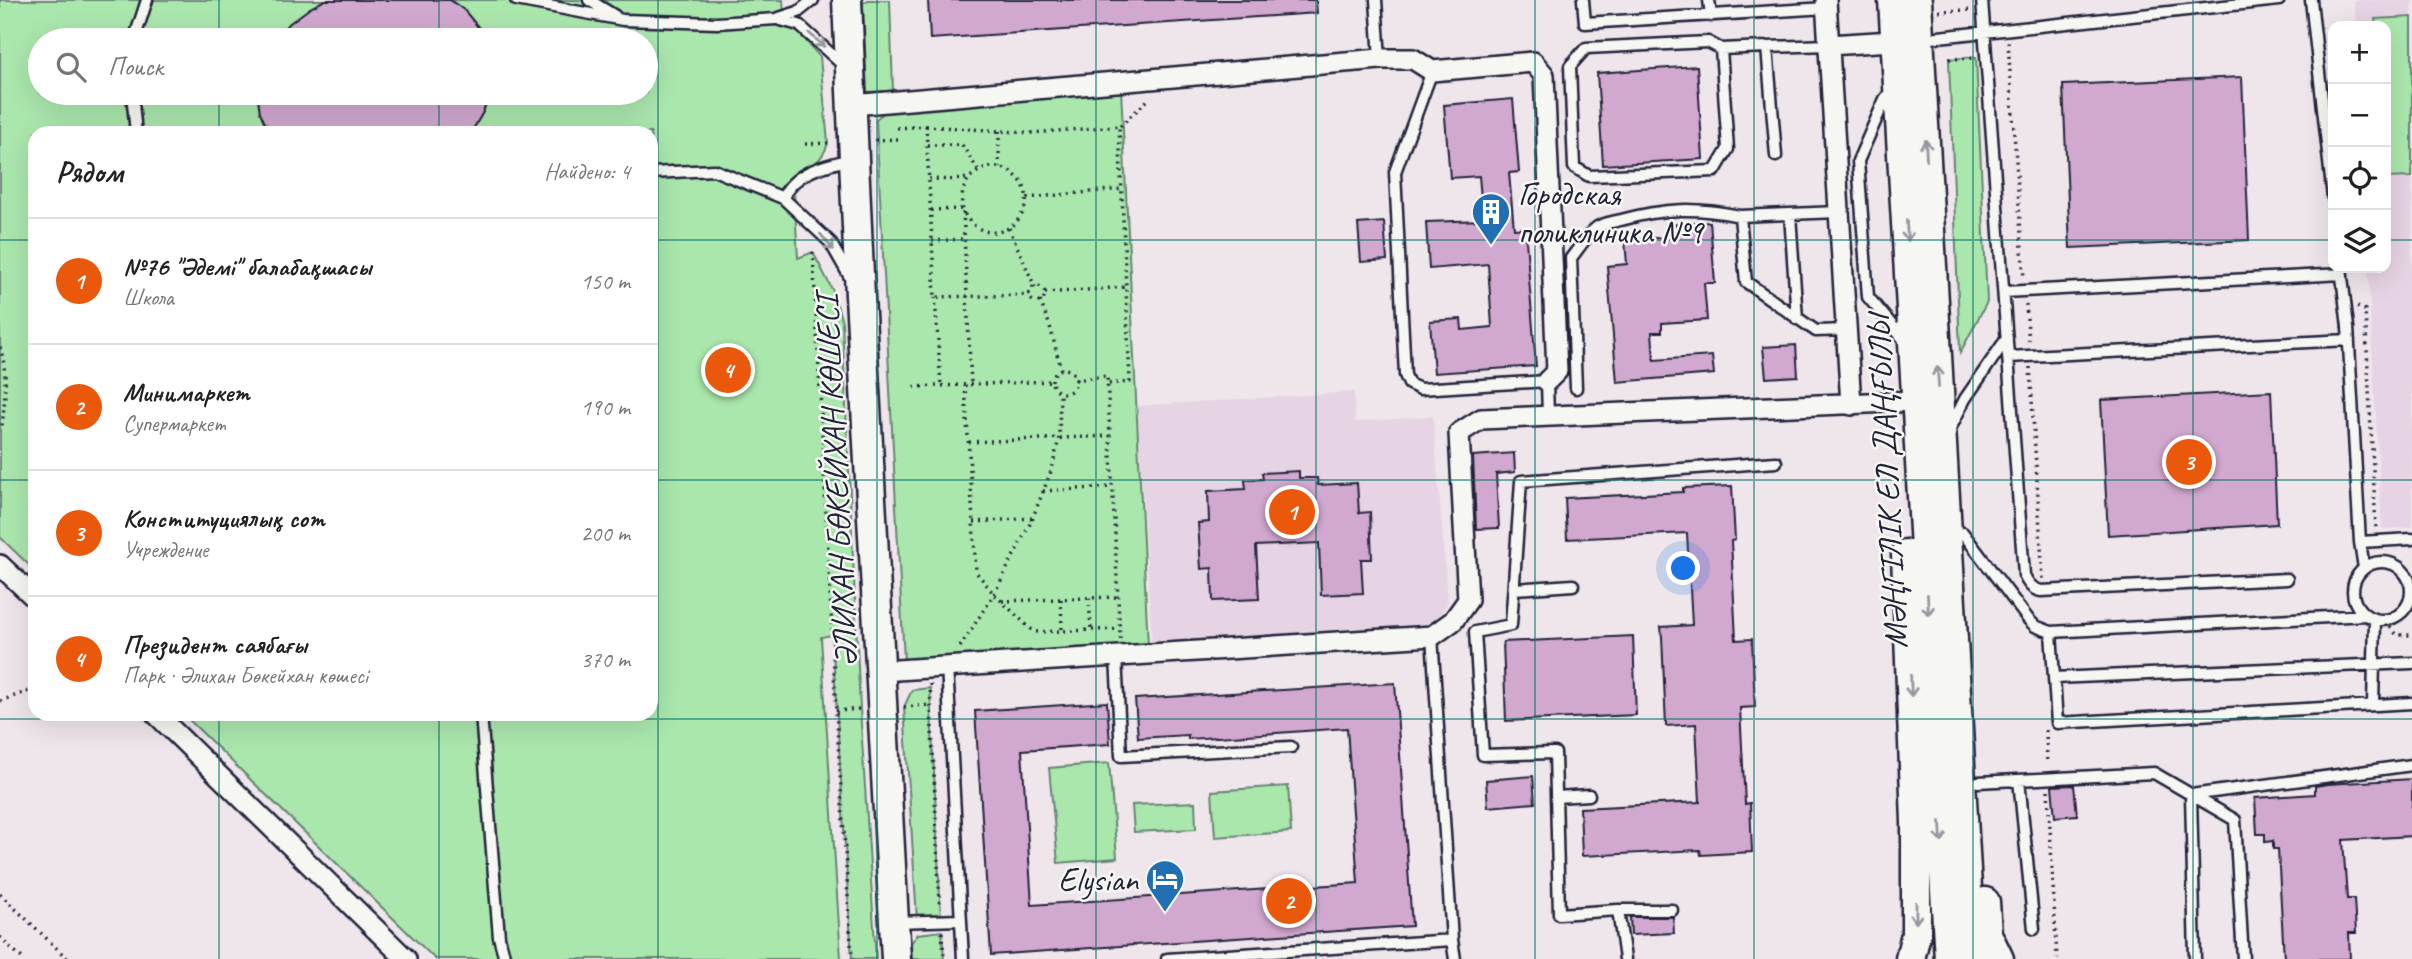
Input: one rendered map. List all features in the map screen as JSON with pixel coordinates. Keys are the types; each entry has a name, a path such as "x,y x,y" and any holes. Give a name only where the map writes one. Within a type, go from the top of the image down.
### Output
{"main road":[{"name":"ӘЛИХАН БӨКЕЙХАН КӨШЕСІ","path":"847,0 852,105 862,150 860,296 897,959"},
{"name":"МӘҢГІЛІК ЕЛ ДАҢҒЫЛЫ","path":"1916,3 1898,83 1916,401 1935,462 1949,959"},
{"name":"МӘҢГІЛІК ЕЛ ДАҢҒЫЛЫ","path":"1907,40 1971,959"},
{"path":"1935,462 1963,533 1987,934 1999,959"},
{"path":"1910,959 1916,934 1916,836 1906,537 1909,508 1935,462"}],"street":[{"path":"1826,4 1851,405"},
{"path":"1829,45 1907,40"},
{"path":"852,105 1380,59 1413,59 1432,71 1533,62 1544,75 1557,371 1547,381"},
{"path":"881,671 942,661 1118,656 1432,636 1454,621 1468,600 1459,433 1481,419 1916,401"},
{"path":"0,565 28,591"},
{"path":"163,721 406,959"}],"lane":[{"path":"138,28 147,0"},
{"path":"516,0 623,20 717,23 776,19 798,12 813,0"},
{"path":"589,0 623,20"},
{"path":"1376,0 1380,59"},
{"path":"1583,0 1585,23 1711,16 1826,4"},
{"path":"1709,0 1711,16"},
{"path":"1907,40 2279,0"},
{"path":"2311,0 2328,153"},
{"path":"1982,4 2024,575 2028,584 2041,591 2287,579"},
{"path":"776,19 799,25 850,72"},
{"path":"1721,49 1728,149 1715,171 1589,176 1574,167 1570,66 1586,47 1708,42 1721,49 1829,45"},
{"path":"1767,47 1776,156"},
{"path":"1432,71 1395,172 1405,375 1409,384 1420,389 1547,381 1548,417"},
{"path":"1898,83 1885,99 1858,161 1868,296 1913,351"},
{"path":"133,105 135,126"},
{"path":"783,198 788,186 818,167 862,150"},
{"path":"658,173 715,170 783,198 830,242 860,296"},
{"path":"1576,388 1572,258 1597,226 1671,210 1706,209 1740,216 1839,212"},
{"path":"1790,214 1797,318"},
{"path":"1740,216 1746,282 1816,331 1846,330"},
{"path":"2004,292 2328,272"},
{"path":"2342,273 2364,568"},
{"path":"1935,462 1965,399 2007,338"},
{"path":"2009,357 2349,340"},
{"path":"1672,910 1559,914 1555,753 1483,755 1475,632 1511,625 1521,481 1776,462"},
{"path":"1963,533 2028,619 2035,626 2051,632 2393,618 2400,613 2410,597 2411,586 2401,569 2393,564 2383,562 2364,568 2358,575 2353,592 2360,609 2371,617"},
{"path":"2360,542 2412,539"},
{"path":"1514,589 1573,585"},
{"path":"2400,613 2412,613"},
{"path":"2371,617 2373,705"},
{"path":"2051,632 2057,723 2412,703"},
{"path":"1432,636 1455,959"},
{"path":"1118,656 1121,756 1291,747"},
{"path":"942,661 963,959"},
{"path":"2054,678 2412,663"},
{"path":"482,721 499,937 505,959"},
{"path":"2191,794 2412,765"},
{"path":"1978,782 2154,773 2235,820 2243,959"},
{"path":"1978,782 2019,780 2034,929"},
{"path":"1556,797 1589,794"},
{"path":"2191,794 2196,959"},
{"path":"1618,910 1625,959"},
{"path":"895,922 961,920"},
{"path":"1167,959 1452,940"}],"path":[{"path":"1916,3 1982,4"},
{"path":"2007,30 2025,290"},
{"path":"1949,59 1986,57"},
{"path":"897,128 926,126 1031,133 1119,126 1172,77"},
{"path":"926,126 942,386"},
{"path":"1107,384 1130,382 1119,126"},
{"path":"999,131 999,167"},
{"path":"862,150 898,139"},
{"path":"805,144 828,143"},
{"path":"927,145 962,145 978,171"},
{"path":"962,209 967,218 984,230 994,232 1009,228 1021,218 1027,198 1019,178 999,167 988,167 969,178 963,187 961,198 976,572 994,594 1034,632 1120,629"},
{"path":"929,179 969,178"},
{"path":"1027,198 1122,189"},
{"path":"930,209 962,209"},
{"path":"1009,228 1035,287"},
{"path":"932,241 964,240"},
{"path":"813,252 836,711 852,959"},
{"path":"1035,287 1040,287 1045,293"},
{"path":"1030,295 1035,287"},
{"path":"1045,293 1126,287"},
{"path":"1040,301 1045,293"},
{"path":"935,297 1030,295"},
{"path":"1030,295 1033,301 1040,301"},
{"path":"1040,301 1050,326 1061,370"},
{"path":"2360,307 2365,310 2376,541"},
{"path":"0,347 5,402 2,426 0,424"},
{"path":"1061,370 1072,373 1075,380 1071,390 1060,393 1054,388 1052,381 1055,374 1061,370"},
{"path":"1075,380 1107,376 1120,629 1118,656"},
{"path":"914,387 1052,381"},
{"path":"944,959 930,705 942,661 961,647 994,594 1032,518 1052,470 1059,438 1060,393"},
{"path":"969,442 1110,436"},
{"path":"1043,491 1112,487"},
{"path":"974,522 1032,518"},
{"path":"1002,601 1118,597"},
{"path":"1089,598 1091,629"},
{"path":"1061,599 1062,631"},
{"path":"2390,627 2397,635 2412,635"},
{"path":"0,701 28,691"},
{"path":"904,707 930,705"},
{"path":"836,711 860,709"},
{"path":"0,894 68,959"},
{"path":"0,937 23,959"}],"shaded area":[{"path":"2354,0 2412,0 2412,527 2382,529 2368,273 2391,273 2391,21 2356,21"},
{"path":"1354,392 1355,422 1433,416 1448,602 1435,623 1152,643 1137,406"}],"green space":[{"path":"0,0 783,0 785,26 799,33 820,57 828,143 823,155 815,163 793,175 798,258 813,252 833,291 842,322 860,709 876,959 852,959 832,635 821,637 841,959 435,959 190,721 658,721 658,126 28,126 28,564 0,537"},
{"path":"868,0 890,0 893,91 867,92 863,3"},
{"path":"2412,17 2412,177 2391,178 2391,21 2375,19"},
{"path":"1976,57 1987,302 1960,353 1949,59"},
{"path":"1121,89 1148,646 904,661 876,119 885,112"},
{"path":"930,688 941,920 917,920 904,707 912,690"},
{"path":"1109,763 1117,858 1058,863 1049,768"},
{"path":"1288,786 1291,832 1215,837 1212,791"},
{"path":"1195,802 1196,829 1134,832 1132,805"},
{"path":"942,931 944,959 912,959 911,943 918,934"}],"building":[{"path":"325,0 450,0 464,10 479,28 285,28"},
{"path":"928,0 1316,0 1317,13 930,39"},
{"path":"1697,66 1703,159 1603,165 1597,73"},
{"path":"2242,77 2249,240 2070,248 2063,85"},
{"name":"Городская поликлиника №9","path":"1513,99 1519,172 1509,173 1514,229 1525,228 1536,366 1434,373 1430,321 1461,319 1462,330 1492,327 1488,264 1429,269 1426,222 1483,220 1479,176 1450,178 1444,105"},
{"path":"259,105 486,105 475,126 266,126"},
{"path":"1384,222 1387,260 1361,262 1358,224"},
{"path":"1710,222 1715,283 1704,283 1707,320 1662,323 1662,332 1652,332 1654,360 1712,356 1714,374 1617,382 1607,266 1627,264 1625,241 1667,237 1666,225"},
{"path":"1796,345 1798,376 1766,378 1763,347"},
{"path":"2271,391 2277,524 2108,535 2101,400"},
{"path":"1514,453 1515,472 1496,474 1499,528 1476,529 1473,456"},
{"path":"1299,471 1299,478 1317,478 1318,485 1357,483 1359,513 1370,512 1372,559 1361,559 1363,593 1321,595 1319,543 1256,546 1259,599 1213,601 1212,568 1201,569 1198,523 1209,522 1208,491 1246,489 1245,480 1263,479 1262,473"},
{"path":"1732,486 1735,540 1731,541 1736,640 1752,639 1755,707 1740,708 1745,804 1750,803 1752,852 1701,855 1700,850 1582,856 1580,808 1700,802 1696,724 1666,726 1661,627 1692,625 1687,533 1567,539 1565,498 1683,492 1683,488"},
{"path":"1633,636 1636,715 1506,721 1503,642"},
{"path":"1395,683 1412,926 991,955 975,711 1107,702 1110,744 1022,750 1032,905 1358,883 1347,728 1188,739 1188,735 1138,738 1135,699"},
{"path":"1533,776 1535,803 1488,807 1486,780"},
{"path":"2412,779 2412,836 2343,840 2347,899 2354,899 2356,933 2349,933 2350,959 2284,959 2278,849 2273,849 2273,841 2265,842 2265,834 2257,834 2255,798 2315,794 2315,786 2328,784"},
{"path":"2074,785 2077,815 2055,817 2052,786"},
{"path":"1630,917 1673,917 1674,933 1631,935"}],"place":[{"name":"Городская поликлиника №9","path":"1491,246"},
{"name":"Президент саябағы","path":"728,370"},
{"name":"Конституциялық сот","path":"2189,462"},
{"name":"№76 \"Әдемі\" балабақшасы","path":"1292,512"},
{"name":"Минимаркет","path":"1289,901"},
{"name":"Elysian","path":"1165,913"}]}
